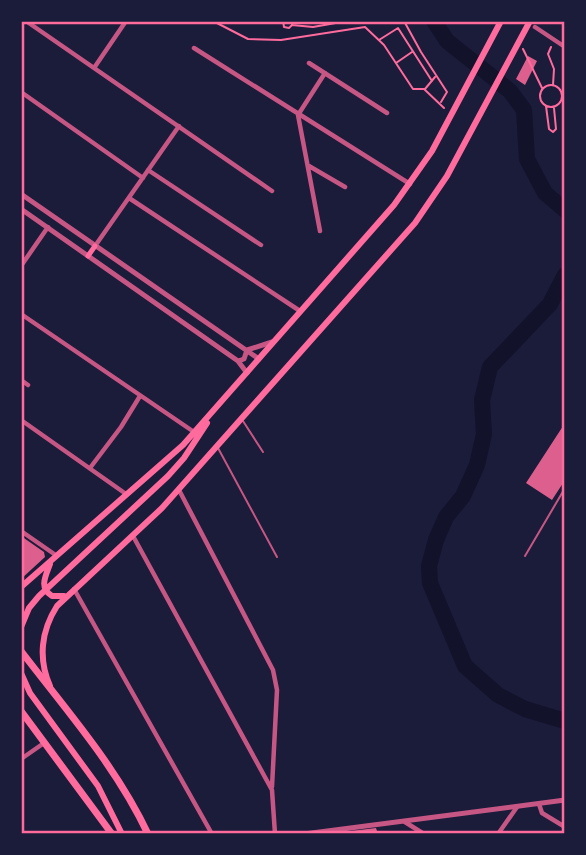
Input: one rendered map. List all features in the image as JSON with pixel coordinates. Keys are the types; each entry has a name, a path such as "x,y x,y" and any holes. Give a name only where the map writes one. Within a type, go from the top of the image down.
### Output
{"highway":[{"path":"21,651 114,773 148,834"},
{"path":"21,711 112,834"}],"main road":[{"path":"21,587 194,433 410,184 432,151 500,23"},
{"path":"55,558 44,579 45,589 55,597 62,597 132,536 179,490 421,214 447,176 521,38 532,24"},
{"path":"88,256 95,246"},
{"path":"21,627 29,608 39,596 168,477 192,447 220,404"},
{"path":"54,694 44,671 43,640 52,615 71,591"},
{"path":"21,673 30,693 100,789 122,834"}],"street":[{"path":"26,21 272,191"},
{"path":"94,68 125,21"},
{"path":"532,24 565,47"},
{"path":"194,48 410,184"},
{"path":"309,63 387,113"},
{"path":"320,231 298,115 325,73"},
{"path":"21,92 143,178"},
{"path":"95,246 178,127"},
{"path":"308,166 345,187"},
{"path":"148,170 261,245"},
{"path":"21,194 259,359"},
{"path":"129,198 301,311"},
{"path":"21,209 238,361 247,373"},
{"path":"21,266 48,228"},
{"path":"21,314 194,433"},
{"path":"238,361 244,359 247,351 275,341"},
{"path":"21,380 28,385"},
{"path":"90,468 140,396"},
{"path":"21,420 127,495"},
{"path":"179,490 273,670 278,690 272,790 275,834"},
{"path":"21,531 55,558"},
{"path":"132,536 272,790"},
{"path":"71,591 212,834"},
{"path":"21,759 45,743"},
{"path":"304,834 346,831 565,800"},
{"path":"539,804 542,813 565,827"},
{"path":"498,834 517,807"},
{"path":"405,821 424,834"}],"lane":[{"path":"242,419 263,452"},
{"path":"217,447 277,557"},
{"path":"525,556 565,488"}],"path":[{"path":"213,21 248,38 281,40 365,27 379,40 413,89 424,89 436,76"},
{"path":"278,21 289,28 292,23 317,26 347,21"},
{"path":"317,21 317,26"},
{"path":"379,40 404,21 447,92 441,103"},
{"path":"398,28 432,81"},
{"path":"553,85 554,69 548,54 554,40"},
{"path":"523,47 543,89 540,98 545,107 549,129 553,132 556,129 554,107"},
{"path":"396,63 412,51"},
{"path":"543,89 553,85"},
{"path":"545,107 559,104 562,93 553,85"},
{"path":"424,89 430,97 441,103 446,111"}],"building":[{"path":"528,56 537,61 525,85 516,79"},
{"path":"565,423 565,480 552,500 526,483"},
{"path":"21,536 44,552 45,557 21,579"},
{"path":"376,828 378,834 351,834 351,831"}],"waterway":[{"path":"434,21 447,41 510,91 524,110 527,159 545,193 565,210"},
{"path":"565,275 550,304 490,367 482,400 484,434 477,465 463,496 446,517 429,566 430,583 465,666 498,695 525,709 565,721"}]}
